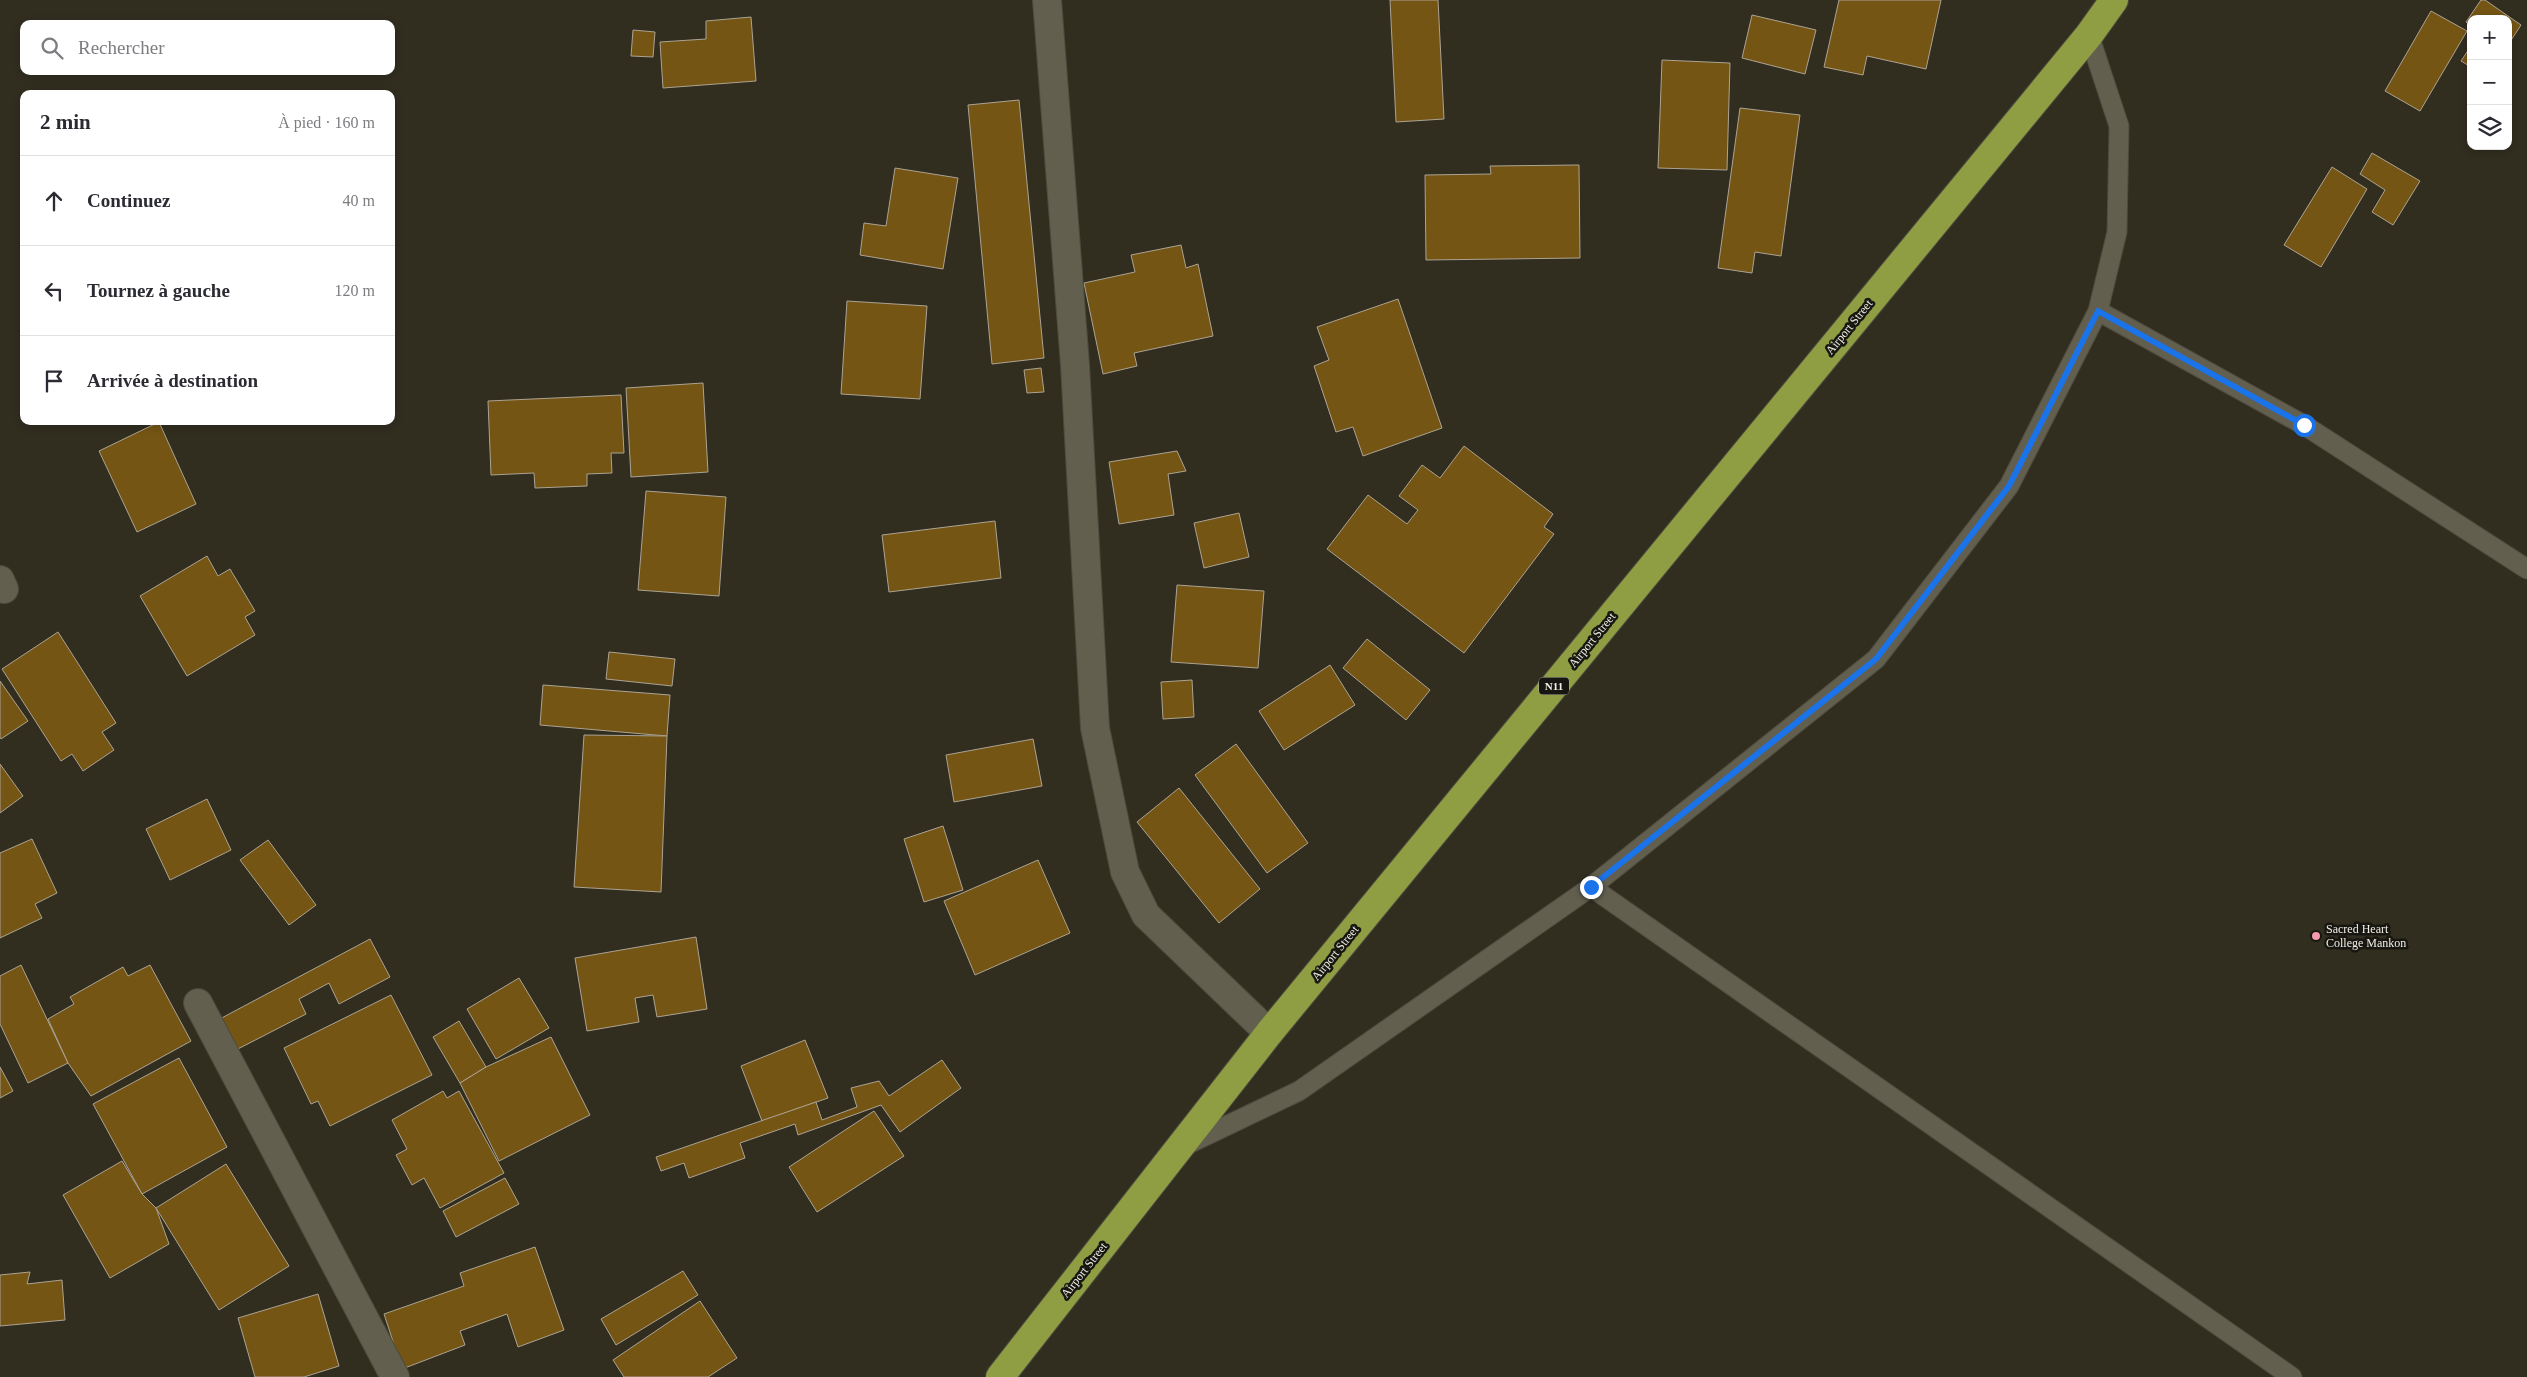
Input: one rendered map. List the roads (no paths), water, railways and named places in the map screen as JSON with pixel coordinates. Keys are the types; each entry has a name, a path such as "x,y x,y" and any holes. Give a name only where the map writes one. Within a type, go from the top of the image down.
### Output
{"highway":[{"name":"Airport Street","path":"1000,1377 1269,1033 2089,34 2114,0"}],"street":[{"path":"1047,0 1075,364 1095,728 1126,872 1146,915 1269,1033"},
{"path":"198,1004 395,1377"}],"lane":[{"path":"1178,1150 1299,1091 1591,887 1876,659 2009,486 2098,311 2117,232 2119,126 2089,34"},
{"path":"2098,311 2304,425 2527,569"},
{"path":"1591,887 2292,1377"}],"place":[{"name":"Sacred Heart College Mankon","path":"2316,936"}]}
